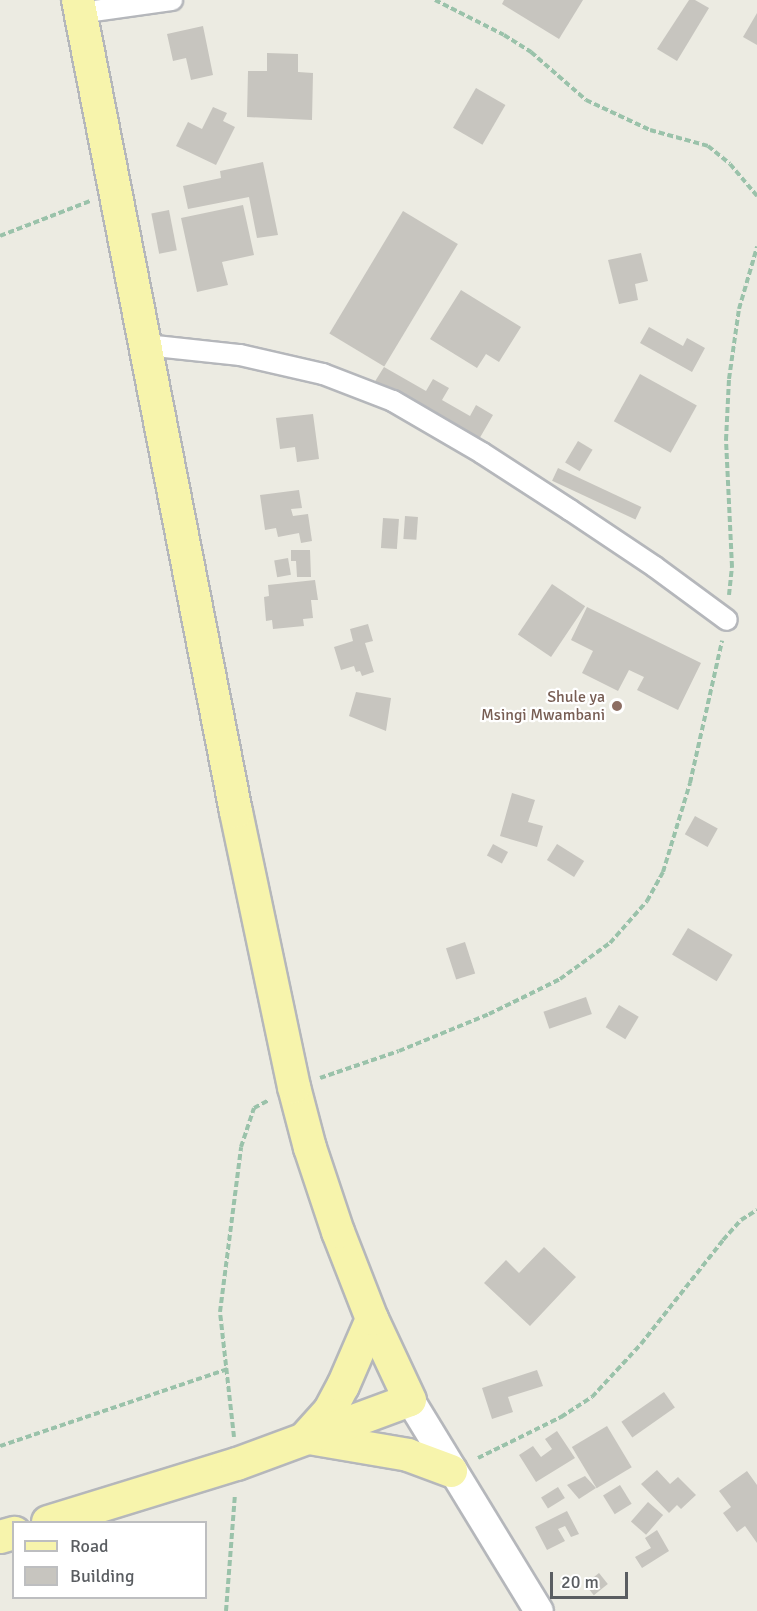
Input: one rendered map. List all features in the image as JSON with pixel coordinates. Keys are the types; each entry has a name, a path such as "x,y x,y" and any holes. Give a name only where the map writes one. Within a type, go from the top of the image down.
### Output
{"main road":[{"path":"51,1521 237,1464 410,1400 372,1319 338,1232 310,1148 294,1087 236,812 79,7"},
{"path":"305,1437 330,1410 344,1386 372,1319"},
{"path":"305,1437 408,1455 451,1471"}],"street":[{"path":"79,7 172,0"},
{"path":"146,345 240,355 313,372 393,401 482,453 560,504 655,567 727,620"},
{"path":"410,1400 451,1471 539,1611"}],"path":[{"path":"435,0 522,46 594,105 650,130 708,146 730,164 757,196"},
{"path":"0,236 115,190"},
{"path":"226,1611 237,1464 220,1312 241,1147 255,1108 294,1087 399,1051 489,1014 560,979 610,943 647,901 663,872 699,745 727,620 732,567 726,440 729,379 739,309 757,247"},
{"path":"451,1471 561,1417 592,1397 641,1344 723,1240 741,1220 757,1210"},
{"path":"0,1446 227,1370"}],"building":[{"path":"504,0 583,0 559,39 502,4"},
{"path":"689,0 695,0 709,8 677,61 657,49"},
{"path":"757,13 757,45 743,37"},
{"path":"203,26 213,75 191,80 186,58 173,61 167,34"},
{"path":"267,53 298,54 298,72 313,73 312,120 247,117 248,71 267,71"},
{"path":"476,88 505,105 482,145 453,128"},
{"path":"213,107 227,113 223,121 235,127 216,165 176,146 188,122 202,129"},
{"path":"263,162 278,235 257,238 249,197 188,209 183,186 221,178 220,171"},
{"path":"243,205 254,255 222,262 228,285 197,292 181,218"},
{"path":"169,210 177,250 159,254 151,213"},
{"path":"403,211 458,244 384,367 329,334"},
{"path":"641,253 648,281 635,284 638,300 619,304 608,260"},
{"path":"461,290 521,327 499,362 486,354 477,368 430,339"},
{"path":"649,327 683,346 687,338 705,348 692,372 640,343"},
{"path":"384,367 426,391 433,379 449,388 442,400 470,416 476,405 493,415 478,441 374,383"},
{"path":"640,374 697,406 671,453 614,421"},
{"path":"313,414 319,459 297,462 295,447 280,449 276,418"},
{"path":"578,441 593,450 580,471 565,462"},
{"path":"558,468 641,507 635,520 552,481"},
{"path":"299,490 302,508 291,509 293,516 308,514 312,541 301,543 299,533 278,537 276,528 265,530 260,495"},
{"path":"405,516 418,517 416,540 403,539"},
{"path":"383,518 399,519 397,549 381,548"},
{"path":"291,550 310,550 311,577 297,577 296,561 291,561"},
{"path":"288,558 291,575 277,577 274,560"},
{"path":"315,580 318,600 311,600 313,618 303,619 304,626 273,629 272,620 266,621 264,597 269,596 268,585"},
{"path":"552,584 585,606 551,657 518,635"},
{"path":"587,607 701,663 678,710 637,690 644,677 629,670 618,691 582,673 593,651 571,640"},
{"path":"368,624 373,641 365,643 374,672 362,676 360,671 356,672 354,666 341,670 334,647 353,641 350,629"},
{"path":"356,692 391,698 386,731 349,716"},
{"path":"512,793 535,800 528,822 543,826 537,847 500,836"},
{"path":"695,816 718,829 708,847 685,834"},
{"path":"493,844 508,852 502,863 487,855"},
{"path":"557,844 584,861 574,877 547,860"},
{"path":"688,928 733,955 717,981 672,955"},
{"path":"465,942 475,973 456,980 446,948"},
{"path":"586,997 592,1014 549,1029 543,1012"},
{"path":"619,1005 639,1017 625,1039 606,1027"},
{"path":"544,1247 576,1277 530,1326 484,1283 506,1260 519,1273"},
{"path":"537,1370 543,1386 508,1397 513,1412 492,1419 482,1388"},
{"path":"664,1392 675,1408 632,1437 621,1422"},
{"path":"607,1426 632,1467 597,1488 572,1447"},
{"path":"557,1431 575,1458 536,1482 519,1455 533,1446 541,1457 552,1449 545,1439"},
{"path":"657,1470 670,1484 678,1477 696,1495 681,1509 677,1505 669,1513 641,1484"},
{"path":"747,1471 757,1485 757,1543 745,1526 737,1532 723,1513 731,1507 719,1491"},
{"path":"585,1476 596,1488 579,1499 567,1485"},
{"path":"620,1485 632,1504 615,1514 603,1496"},
{"path":"558,1487 565,1498 548,1509 541,1498"},
{"path":"648,1502 663,1515 646,1535 631,1522"},
{"path":"567,1511 579,1534 571,1537 565,1526 558,1529 565,1541 547,1550 535,1527"},
{"path":"657,1530 669,1551 642,1568 635,1557 651,1548 645,1538"},
{"path":"599,1573 608,1584 594,1595 585,1584"}],"place":[{"name":"Shule ya Msingi Mwambani","path":"617,706"}]}
